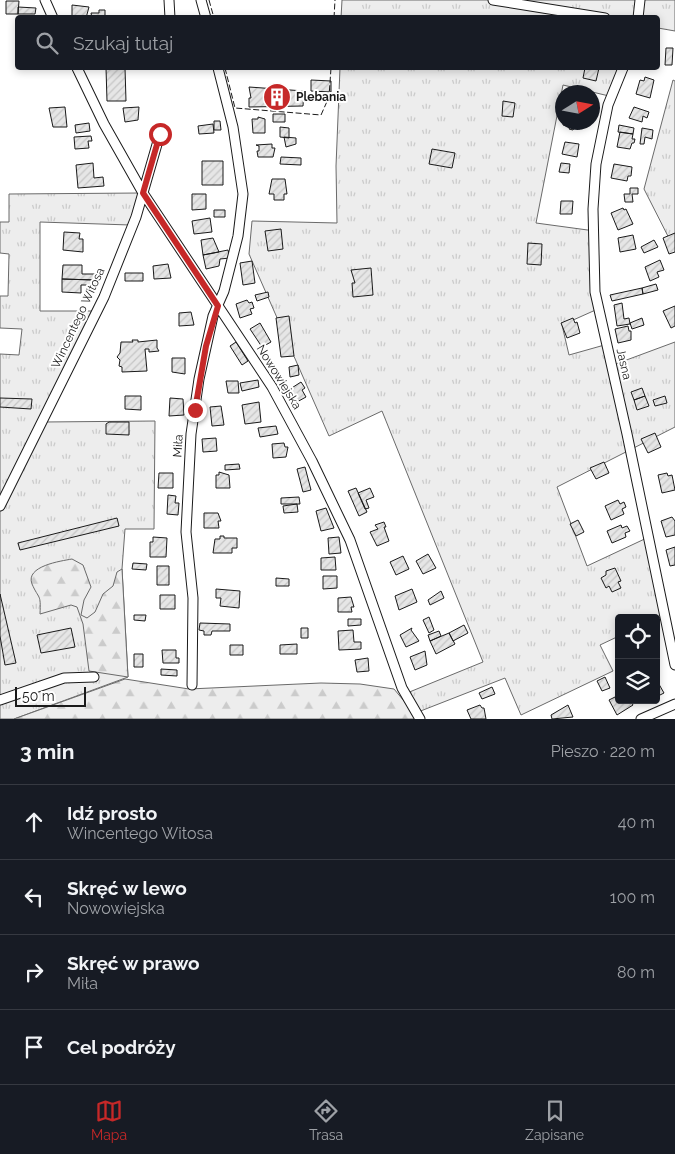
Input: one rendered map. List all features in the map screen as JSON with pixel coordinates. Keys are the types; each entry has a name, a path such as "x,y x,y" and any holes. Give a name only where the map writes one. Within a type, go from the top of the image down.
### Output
{"street":[{"path":"45,0 52,15"},
{"path":"168,0 170,15"},
{"path":"201,0 205,15"},
{"path":"493,0 586,15"},
{"path":"638,15 640,0"},
{"name":"Nowowiejska","path":"78,70 104,124 143,193 272,387 312,461 350,540 402,688 420,719"},
{"name":"Miła","path":"192,685 193,598 186,532 191,434 199,379 213,316 232,263 238,236 243,194 233,127 219,70"},
{"name":"Jasna","path":"622,70 608,104 596,164 593,210 595,292 627,434 675,665"},
{"name":"Wincentego Witosa","path":"0,506 104,297 129,237 160,134"},
{"path":"0,700 64,678 94,676"},
{"path":"641,719 675,704"}],"green space":[{"path":"342,0 638,0 635,15 341,15"},
{"path":"642,0 675,0 675,31 660,28 660,15 641,15"},
{"path":"340,70 619,70 609,96 600,94 600,85 555,85 555,126 536,223 595,231 600,308 562,325 569,355 608,344 613,365 675,342 675,427 557,487 587,566 651,536 667,614 660,617 660,614 615,614 615,638 600,645 613,671 521,715 505,678 418,712 407,693 483,662 382,411 329,436 249,254 252,221 337,223 336,166"},
{"path":"673,80 675,81 675,250 644,189"},
{"path":"140,193 130,225 40,222 40,311 98,311 43,422 155,421 154,529 125,529 122,569 128,677 14,719 0,719 0,354 19,355 22,329 0,328 0,296 8,296 9,254 0,253 0,222 9,222 9,194"},
{"path":"72,559 83,565 91,587 84,600 81,615 87,618 95,612 103,594 113,586 117,572 122,569 128,677 89,671 83,624 77,607 71,605 40,614 40,599 31,578 34,573 45,566"},
{"path":"125,679 189,689 321,683 360,684 394,689 419,719 14,719"}],"building":[{"path":"6,1 19,1 18,14 6,14"},
{"path":"72,5 89,7 87,15 72,15"},
{"path":"18,7 36,8 35,14 18,14"},
{"path":"99,10 105,10 105,15 91,15 91,13 99,13"},
{"path":"666,48 673,48 672,65 665,65"},
{"path":"106,70 125,70 126,101 107,101"},
{"path":"585,70 599,70 596,81 583,78"},
{"path":"645,77 654,80 650,98 636,94 640,80 644,81"},
{"path":"311,80 331,81 331,92 311,91"},
{"name":"Plebania","path":"249,87 304,91 303,106 249,107 249,98 251,98"},
{"path":"503,101 515,103 513,117 502,116"},
{"path":"65,107 67,127 53,127 49,108"},
{"path":"139,107 138,120 125,122 123,108"},
{"path":"634,107 649,112 647,118 643,116 642,122 629,118"},
{"path":"273,114 285,114 285,122 273,122"},
{"path":"258,117 265,119 265,133 253,133 252,119 258,119"},
{"path":"214,121 220,121 221,130 214,130"},
{"path":"89,123 90,131 76,133 75,125"},
{"path":"213,124 214,133 199,134 198,126"},
{"path":"619,125 634,128 633,134 618,132"},
{"path":"280,127 289,128 289,138 280,137"},
{"path":"642,128 653,130 652,139 645,137 644,144 640,144"},
{"path":"620,132 633,134 632,139 635,139 630,149 617,147"},
{"path":"91,136 92,141 88,141 89,148 75,149 74,137"},
{"path":"284,137 296,138 296,144 286,147"},
{"path":"565,142 579,144 577,157 562,154"},
{"path":"272,144 272,148 275,148 273,157 258,157 257,151 259,151 259,146 256,145"},
{"path":"432,149 455,153 452,168 429,164"},
{"path":"281,157 301,158 301,165 280,164"},
{"path":"202,161 223,161 223,185 202,185"},
{"path":"93,163 94,178 103,177 104,186 78,188 76,165"},
{"path":"561,163 570,164 569,173 559,172"},
{"path":"614,164 632,167 631,176 628,176 627,181 611,178"},
{"path":"272,179 285,179 287,194 284,194 284,200 274,200 274,194 269,194"},
{"path":"630,188 638,188 638,194 632,194 633,202 625,202 624,194 630,194"},
{"path":"192,194 206,194 206,209 192,210"},
{"path":"561,201 573,201 572,214 560,214"},
{"path":"623,208 624,210 626,209 633,224 618,230 611,213"},
{"path":"214,210 225,210 225,217 214,217"},
{"path":"210,218 212,232 194,234 192,221"},
{"path":"281,229 283,249 268,251 265,231"},
{"path":"64,232 80,233 79,239 83,239 83,252 63,250"},
{"path":"675,233 675,252 669,254 663,238"},
{"path":"633,235 636,249 620,252 618,238"},
{"path":"213,238 219,252 203,255 201,240"},
{"path":"654,240 658,247 644,253 641,247"},
{"path":"528,243 542,244 541,265 527,264"},
{"path":"228,250 230,258 220,259 219,266 206,269 203,255"},
{"path":"660,260 664,270 657,272 659,277 650,281 645,267"},
{"path":"252,261 255,283 243,285 240,263"},
{"path":"168,264 171,278 154,279 153,266"},
{"path":"63,265 82,265 82,274 95,274 95,280 62,279"},
{"path":"371,268 373,295 353,297 352,283 355,283 351,270"},
{"path":"125,273 143,273 143,281 125,281"},
{"path":"62,279 95,280 95,285 81,285 81,293 62,292"},
{"path":"656,284 658,290 643,294 642,288"},
{"path":"642,288 643,294 612,301 610,295"},
{"path":"268,292 269,297 257,301 255,295"},
{"path":"247,300 249,303 252,302 254,308 250,309 252,314 240,318 236,304"},
{"path":"622,303 624,319 629,318 630,324 617,326 614,305"},
{"path":"675,306 675,326 671,328 663,311"},
{"path":"191,312 194,325 179,326 179,313"},
{"path":"289,316 294,356 281,357 276,318"},
{"path":"573,318 575,323 577,322 580,333 567,338 561,323"},
{"path":"642,318 644,325 632,329 630,323"},
{"path":"260,323 271,342 262,347 250,329"},
{"path":"628,326 629,331 631,331 631,340 618,343 615,329"},
{"path":"132,340 138,340 138,342 157,340 159,351 149,352 149,349 145,349 147,371 122,372 122,367 119,366 120,360 117,357 120,353 121,342 133,342"},
{"path":"236,342 248,361 242,365 230,346"},
{"path":"172,358 185,358 185,374 172,372"},
{"path":"298,365 299,375 290,377 289,367"},
{"path":"258,380 259,387 242,391 240,383"},
{"path":"226,381 238,381 239,393 228,393"},
{"path":"301,382 305,388 302,390 306,397 295,403 287,391"},
{"path":"642,388 645,396 634,400 631,392"},
{"path":"125,396 141,396 141,410 125,409"},
{"path":"645,396 649,406 637,410 634,400"},
{"path":"665,396 667,403 655,406 653,400"},
{"path":"0,398 32,399 31,409 0,407"},
{"path":"170,398 183,399 184,415 169,416"},
{"path":"259,402 261,422 245,424 242,405"},
{"path":"221,406 224,425 212,426 210,407"},
{"path":"109,422 129,422 129,435 106,434 106,424"},
{"path":"276,426 278,434 260,437 258,428"},
{"path":"655,433 661,447 648,453 641,439"},
{"path":"216,438 217,451 203,452 202,439"},
{"path":"284,443 285,447 288,447 286,457 273,458 272,444"},
{"path":"604,462 609,473 596,479 590,468"},
{"path":"239,464 240,469 225,470 225,465"},
{"path":"305,467 311,490 303,492 297,469"},
{"path":"219,472 229,475 230,488 216,488 216,475 219,475"},
{"path":"159,473 173,473 173,488 158,488"},
{"path":"667,473 668,476 672,475 675,490 662,493 658,475"},
{"path":"356,488 367,512 359,516 348,491"},
{"path":"370,488 374,497 366,500 369,508 365,509 358,493"},
{"path":"168,495 176,496 175,503 179,503 178,515 167,514"},
{"path":"299,497 300,504 281,504 281,498"},
{"path":"618,500 620,504 624,502 626,507 622,509 624,514 611,520 605,506"},
{"path":"297,504 298,512 284,513 283,506"},
{"path":"326,508 334,528 321,531 316,511"},
{"path":"204,513 218,513 221,521 218,521 219,528 204,528"},
{"path":"672,517 675,521 675,535 666,537 661,521"},
{"path":"117,518 119,526 20,550 18,543"},
{"path":"578,520 584,532 576,536 570,524"},
{"path":"384,522 389,541 377,546 370,532 378,529 375,525"},
{"path":"621,525 622,528 627,526 630,531 625,533 626,537 612,543 607,531"},
{"path":"220,536 224,536 224,538 237,538 237,548 232,548 232,553 213,553 215,539 220,539"},
{"path":"153,537 167,538 166,557 150,557 150,542 153,542"},
{"path":"339,537 341,553 329,554 328,538"},
{"path":"675,547 675,565 670,566 666,550"},
{"path":"428,554 436,568 423,574 416,561"},
{"path":"403,556 409,569 396,575 390,562"},
{"path":"335,557 336,570 321,570 321,558"},
{"path":"133,563 147,564 146,570 132,569"},
{"path":"157,566 169,566 169,585 157,585"},
{"path":"615,568 621,581 618,582 621,588 612,592 609,586 606,588 601,578 606,575 606,571"},
{"path":"323,576 337,576 337,588 323,589"},
{"path":"276,578 289,579 289,586 276,586"},
{"path":"216,589 240,591 239,608 220,606 221,598 216,598"},
{"path":"412,589 417,602 399,610 395,596"},
{"path":"441,591 444,598 430,605 428,600"},
{"path":"0,594 16,663 5,665 0,636"},
{"path":"160,595 175,595 175,609 160,609"},
{"path":"351,597 354,607 351,607 352,612 338,612 338,598"},
{"path":"134,615 146,615 145,621 134,620"},
{"path":"429,617 434,630 429,633 423,620"},
{"path":"348,619 361,619 361,625 348,626"},
{"path":"200,623 230,624 230,631 212,631 211,635 204,635 204,631 199,630"},
{"path":"464,625 468,633 453,641 449,633"},
{"path":"71,628 75,647 41,653 37,635"},
{"path":"301,628 308,628 308,638 301,638"},
{"path":"412,628 411,630 419,641 406,647 400,635"},
{"path":"353,630 354,642 361,642 361,649 339,650 338,631"},
{"path":"439,631 441,636 430,641 428,635"},
{"path":"449,633 455,644 436,654 430,641"},
{"path":"297,644 297,654 280,654 280,645"},
{"path":"230,645 243,645 243,655 230,655"},
{"path":"162,650 176,650 176,658 179,658 179,663 163,663"},
{"path":"425,651 427,665 415,670 410,657"},
{"path":"134,654 143,654 143,667 134,667"},
{"path":"368,658 369,671 357,672 355,660"},
{"path":"161,669 177,670 177,676 161,675"},
{"path":"605,677 610,688 602,691 597,681"},
{"path":"660,686 664,693 660,695"},
{"path":"492,687 495,694 482,699 479,693"},
{"path":"615,697 615,704 633,705 617,715 609,700"},
{"path":"480,705 484,708 486,719 471,719 467,710"},
{"path":"568,705 573,717 552,719 551,715"}],"fence":[{"path":"209,0 213,15"},
{"path":"334,15 335,0"},
{"path":"226,70 235,108 321,115 329,97 331,70"}],"place":[{"name":"Plebania","path":"277,97"}],"route":[{"path":"160,134 143,193 218,306 213,316 206,346 195,410"}]}
